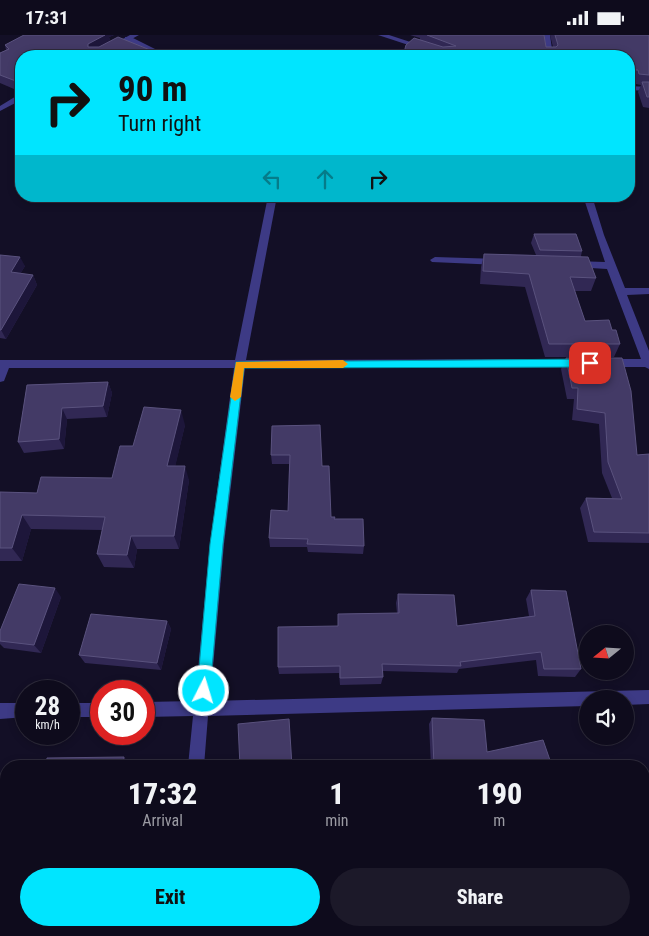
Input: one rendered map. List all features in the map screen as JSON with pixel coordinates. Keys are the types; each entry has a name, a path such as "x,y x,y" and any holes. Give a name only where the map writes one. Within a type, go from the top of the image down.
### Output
{"street":[{"path":"382,35 430,50"},
{"path":"546,35 548,50"},
{"path":"107,50 131,37 154,50"},
{"path":"635,88 649,89"},
{"path":"0,109 15,100"},
{"path":"197,760 216,544 240,364 273,202"},
{"path":"0,378 2,364 649,364 637,337 589,202"},
{"path":"435,260 512,262"},
{"path":"562,264 611,266"},
{"path":"622,292 649,291"},
{"path":"155,710 649,697"},
{"path":"0,711 15,711"}],"building":[{"path":"24,35 105,35 88,44 88,47 99,47 118,37 150,50 15,50 15,81 0,75 0,53 9,49 5,45"},
{"path":"427,35 544,35 546,47 556,47 558,45 555,35 649,35 649,75 639,74 638,70 635,70 635,50 405,50 406,45 414,38 443,47 456,46"},
{"path":"642,82 649,82 649,97 647,97"},
{"path":"534,234 576,234 582,251 540,250"},
{"path":"484,254 588,257 596,278 570,277 585,321 609,320 612,330 616,330 620,344 549,344 529,274 483,271"},
{"path":"0,255 20,257 11,272 33,275 1,330 0,330"},
{"path":"566,358 622,358 631,391 637,455 649,454 649,533 594,532 586,498 622,499 608,462 605,413 577,409 578,388 572,388"},
{"path":"108,382 103,406 62,408 59,439 18,442 27,385"},
{"path":"144,407 181,410 167,466 185,466 174,536 131,536 127,555 97,554 105,517 22,515 12,548 0,548 0,492 37,493 41,477 112,478 120,446 133,446"},
{"path":"320,425 322,466 329,466 331,517 335,517 334,519 363,519 364,546 307,544 308,539 269,538 271,510 288,511 290,455 271,455 272,426"},
{"path":"19,584 55,588 34,645 0,641 0,631"},
{"path":"531,590 566,591 579,659 579,669 544,669 541,652 460,662 461,666 382,664 383,677 340,678 340,666 278,667 278,627 338,626 338,614 399,613 398,594 454,595 457,626 535,616"},
{"path":"91,614 167,621 157,663 79,655"},
{"path":"432,718 484,720 487,752 543,740 550,760 434,760"},
{"path":"289,719 292,760 240,760 238,724"},
{"path":"124,757 124,760 47,760 47,758"}],"slow traffic":[{"path":"235,397 240,364 343,364"}],"route":[{"path":"204,691 216,544 240,364 590,363"}]}
